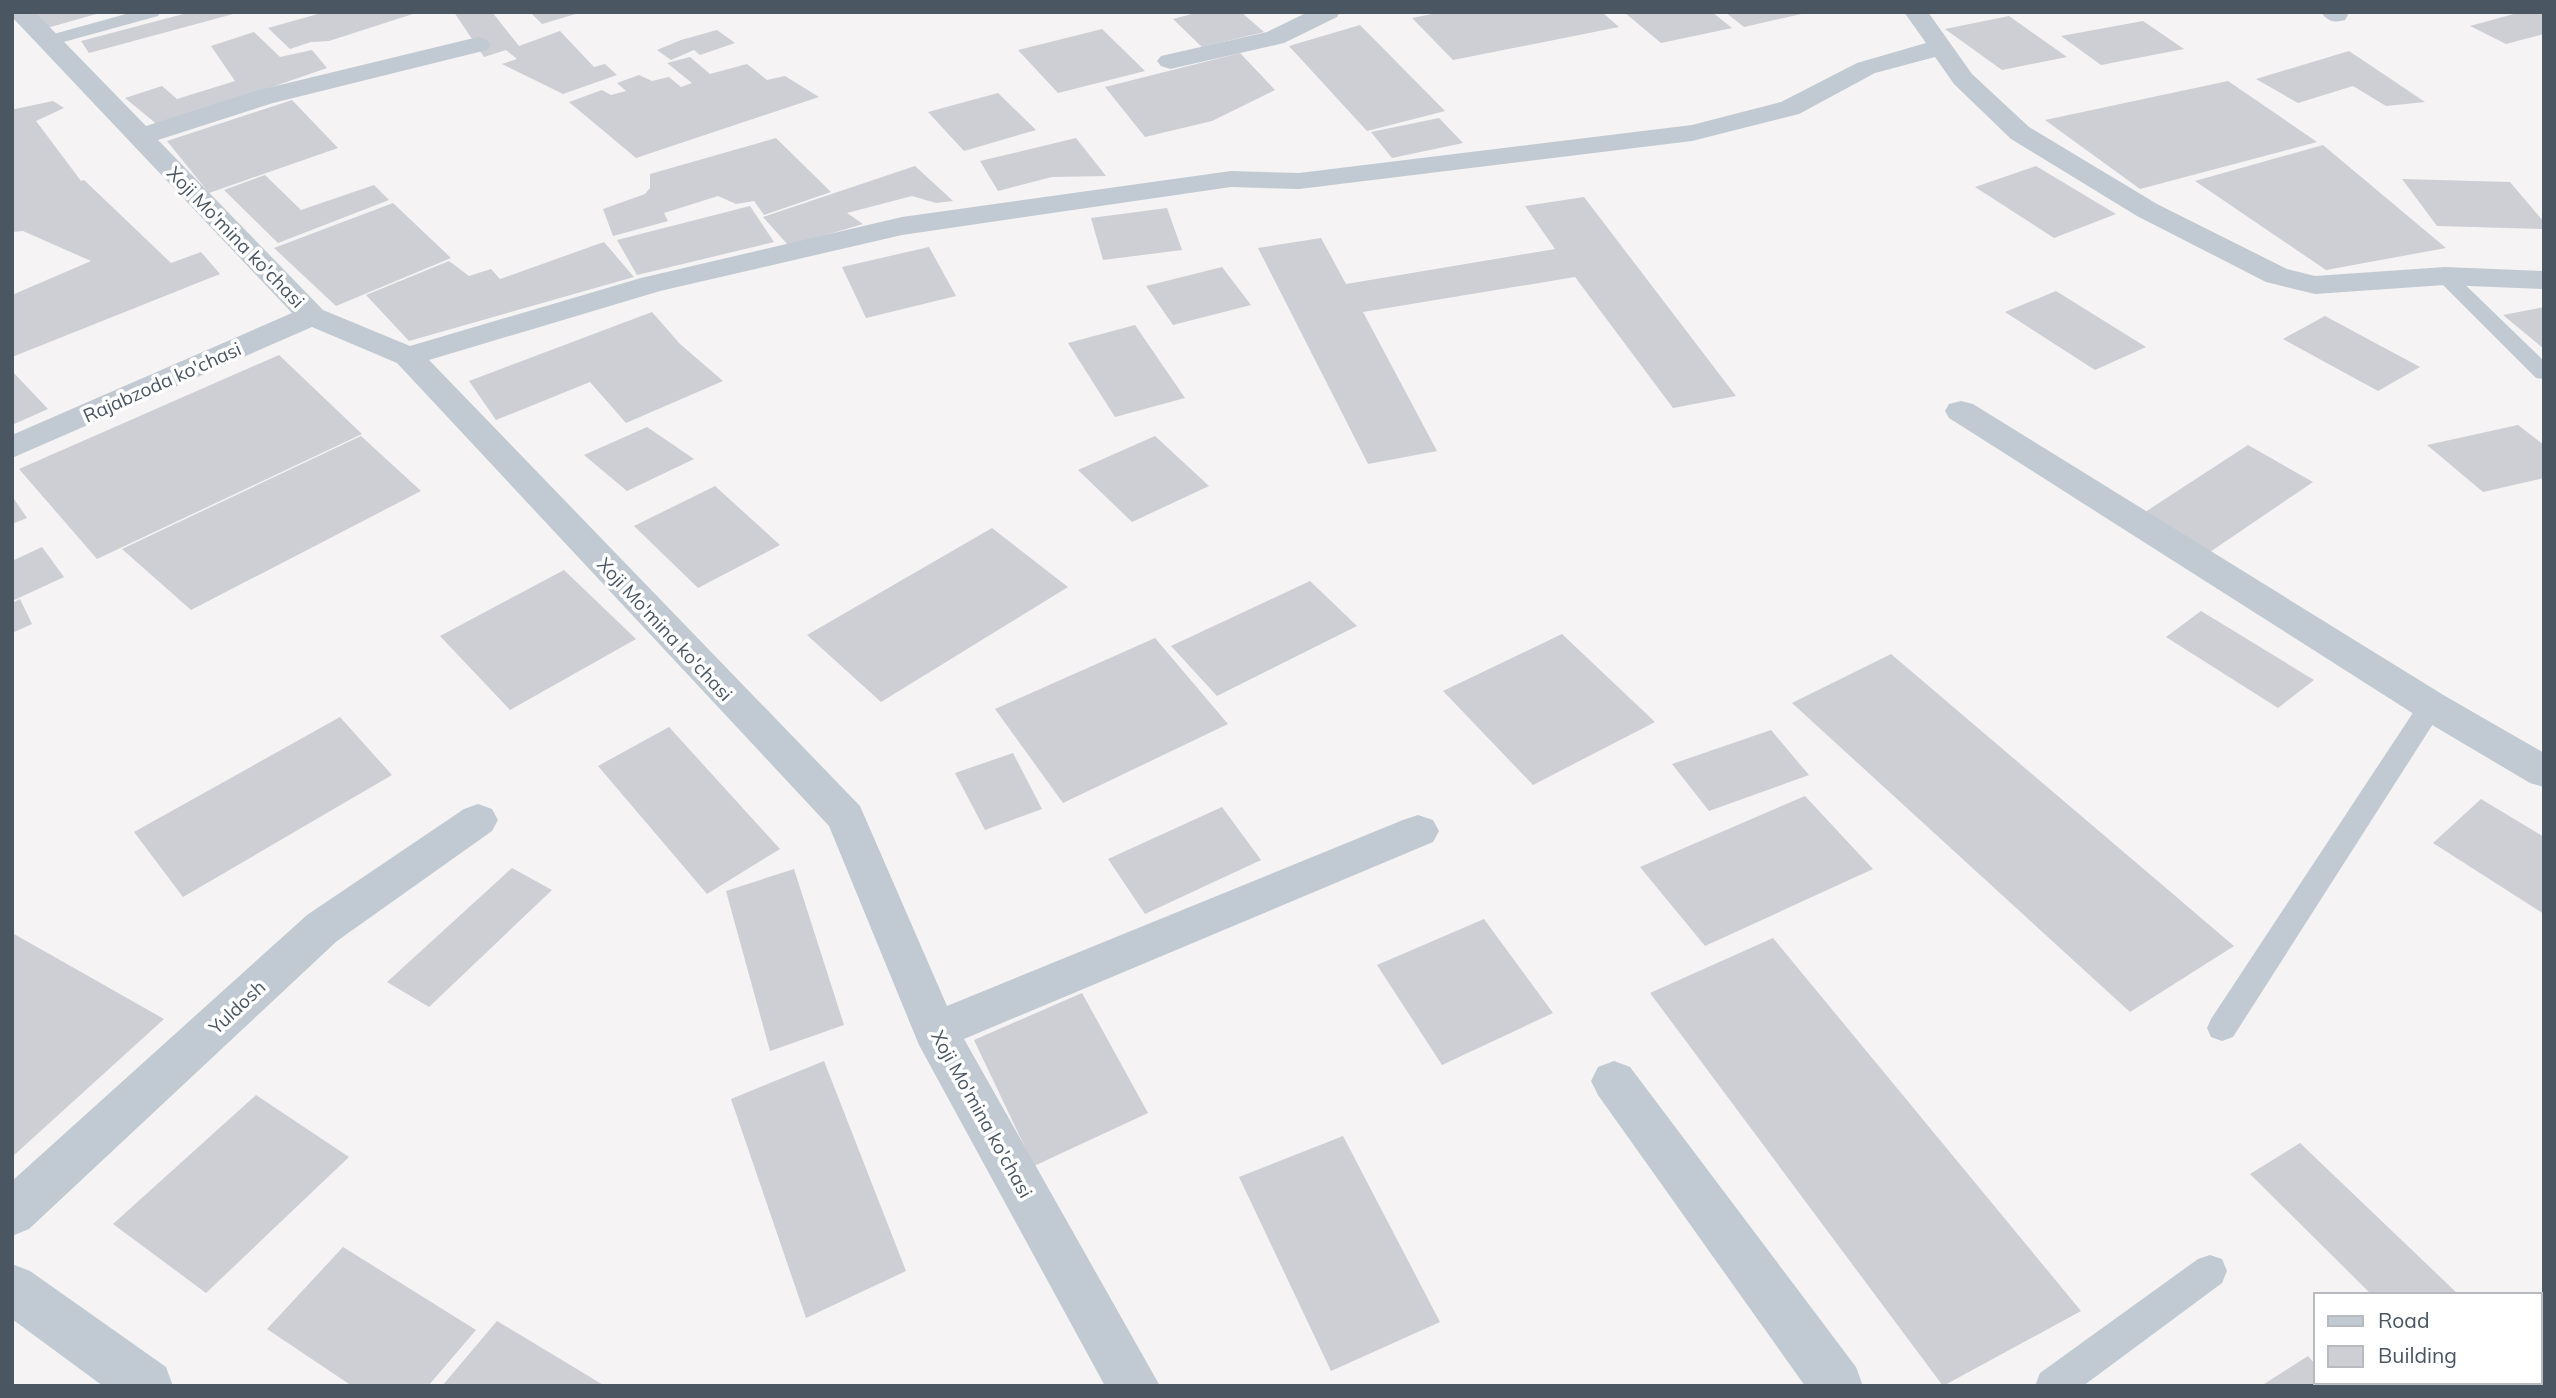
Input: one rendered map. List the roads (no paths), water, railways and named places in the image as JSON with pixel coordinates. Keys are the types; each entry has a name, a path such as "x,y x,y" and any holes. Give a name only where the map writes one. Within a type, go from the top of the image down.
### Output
{"street":[{"name":"Xoji Mo'mina ko'chasi","path":"21,12 312,316 408,356 846,817 935,1031 1134,1386"},
{"path":"1170,61 1275,38 1328,12"},
{"path":"1916,12 1964,79 2020,133 2147,210 2277,276 2315,285 2445,276 2544,280"},
{"path":"139,136 264,97 478,45"},
{"path":"408,356 652,284 902,226 1231,179 1298,181 1692,133 1790,108 1866,68 1941,47"},
{"name":"Rajabzoda ko'chasi","path":"12,448 312,316"},
{"path":"1961,411 2431,706 2544,772"},
{"name":"Yuldosh","path":"12,1213 322,928 478,820"},
{"path":"935,1031 1418,831"},
{"path":"1615,1082 1837,1386"},
{"path":"12,1288 147,1386"}],"lane":[{"path":"49,41 152,12"},
{"path":"2445,276 2544,373"},
{"path":"2222,1028 2431,706"},
{"path":"2053,1386 2210,1271"}]}
